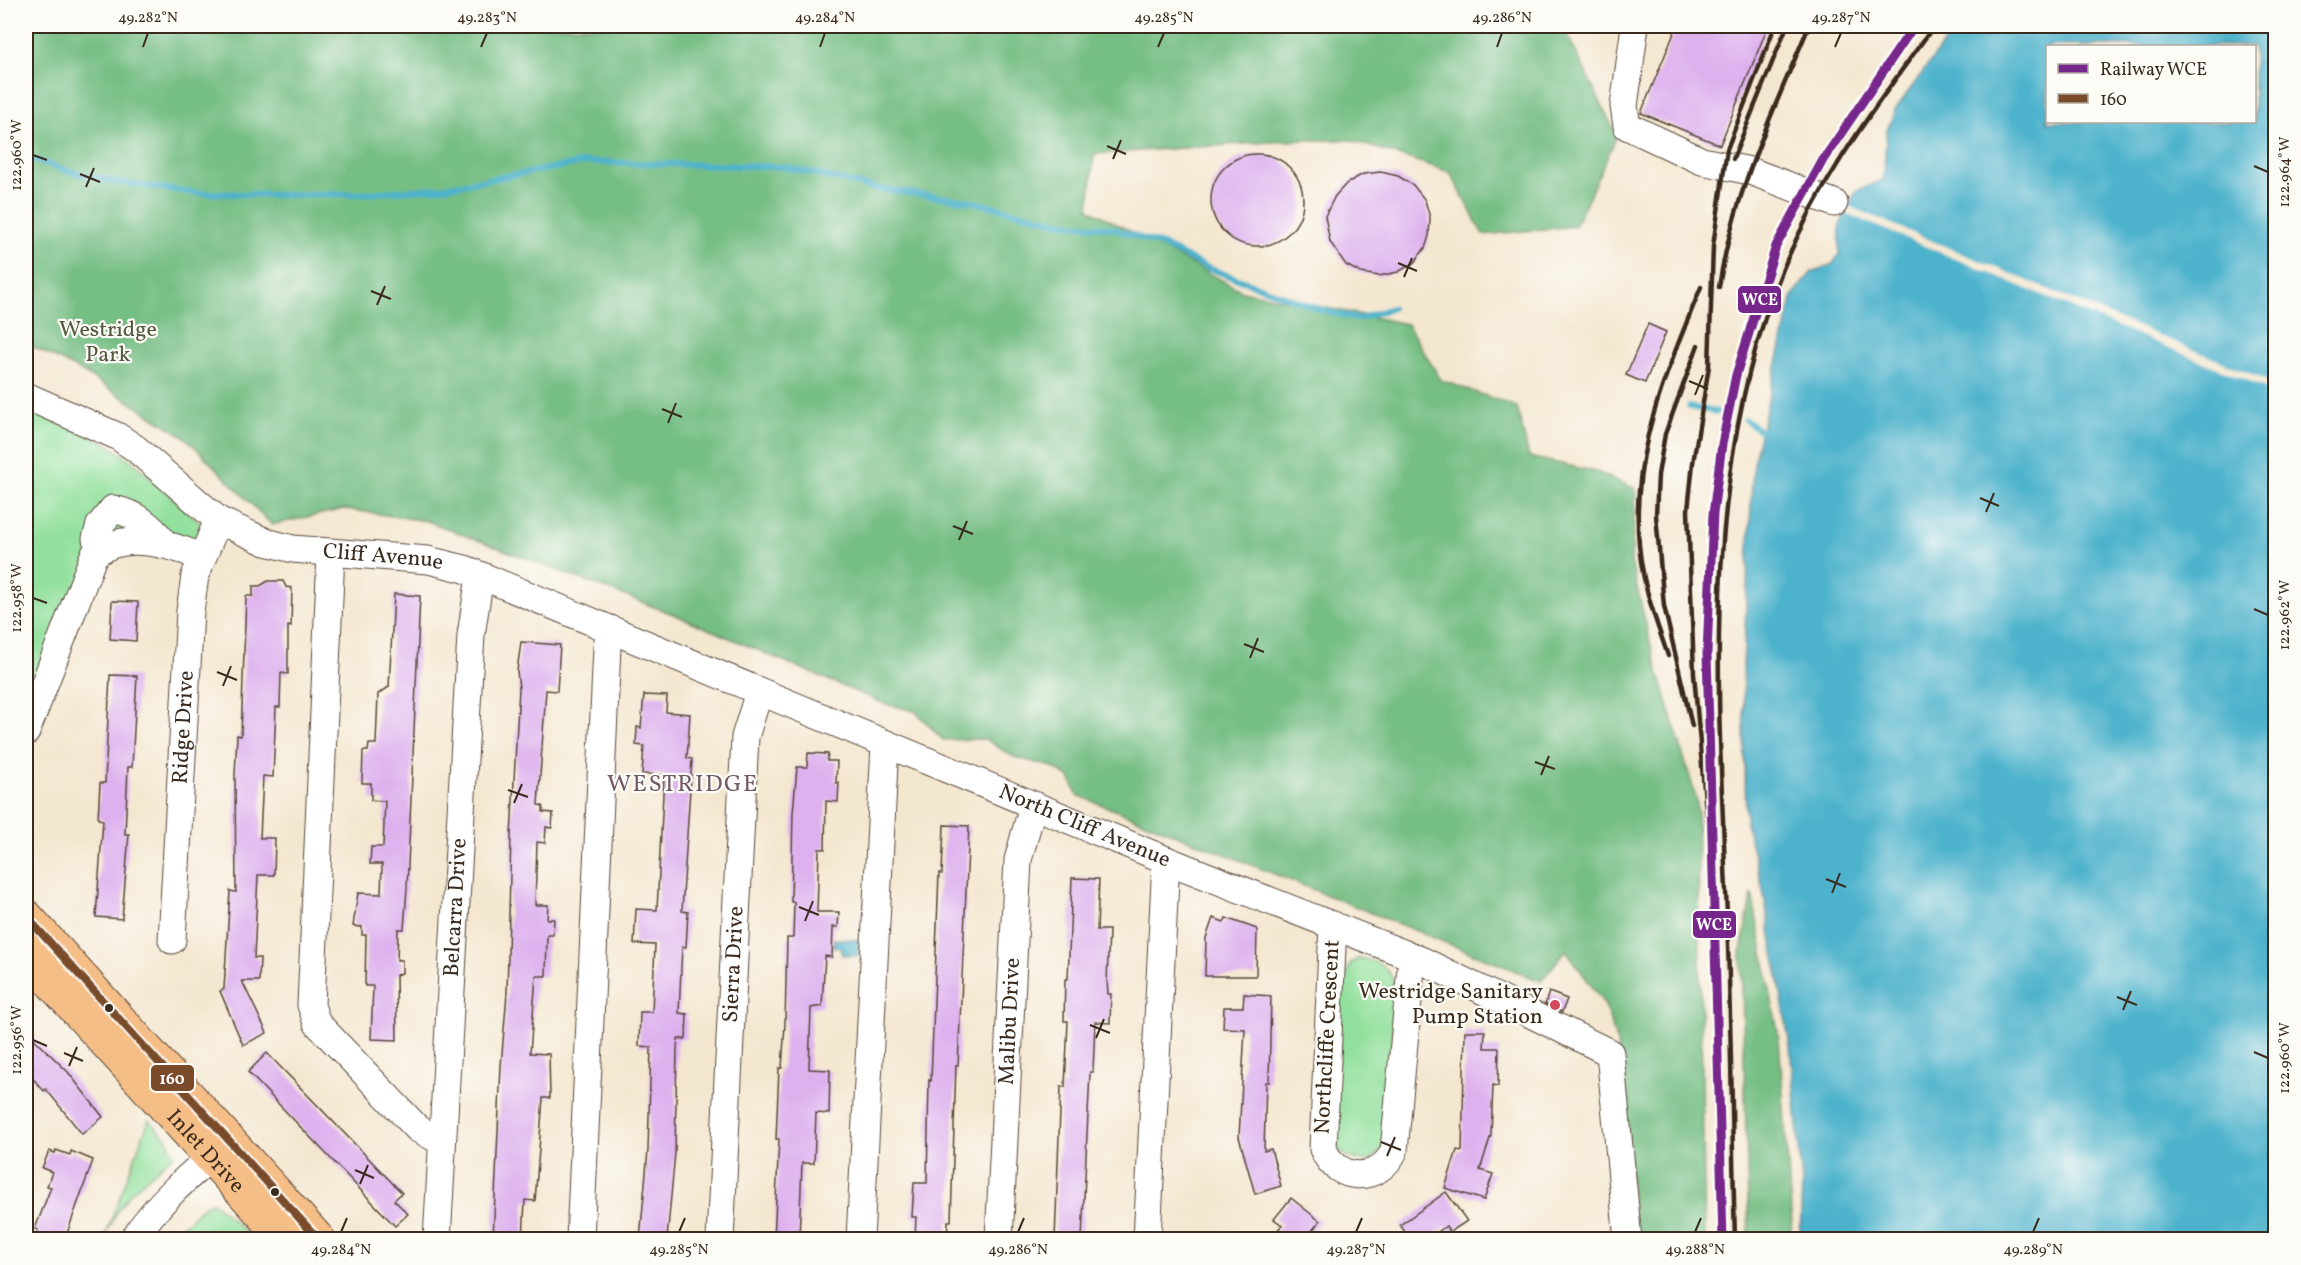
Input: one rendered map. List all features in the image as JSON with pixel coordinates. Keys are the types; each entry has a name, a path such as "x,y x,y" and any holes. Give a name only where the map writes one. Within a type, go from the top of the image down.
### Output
{"main road":[{"name":"Inlet Drive","path":"26,916 149,1050 286,1239"},
{"name":"Inlet Drive","path":"26,956 220,1150 319,1239"}],"street":[{"path":"1635,26 1624,106 1627,126 1702,160 1750,171 1834,203"},
{"name":"Cliff Avenue","path":"26,396 117,436 135,448 218,520 266,542 293,549 447,563 759,692"},
{"path":"26,732 87,567 102,548 96,539 100,525 113,509 132,513 155,531 165,544 201,557"},
{"name":"Ridge Drive","path":"172,940 190,611 201,557 218,520"},
{"path":"330,553 311,1005 316,1023 418,1129 441,1141"},
{"name":"Belcarra Drive","path":"437,1239 471,635 480,576"},
{"path":"580,1239 606,659 610,629"},
{"name":"North Cliff Avenue","path":"759,692 1166,860 1412,957 1610,1053 1628,1239"},
{"name":"Sierra Drive","path":"720,1239 745,737 759,692"},
{"path":"860,1239 885,744"},
{"name":"Malibu Drive","path":"999,1239 1018,860 1033,805"},
{"path":"1147,1239 1166,860"},
{"name":"Northcliffe Crescent","path":"1333,925 1323,1149 1328,1161 1350,1173 1363,1175 1376,1172 1388,1164 1394,1151 1412,957"},
{"path":"133,1239 144,1222 164,1201 220,1150"}],"green space":[{"name":"Westridge Park","path":"26,26 1563,26 1617,136 1575,226 1483,235 1450,172 1351,140 1301,140 1094,154 1089,209 1242,291 1407,324 1441,380 1517,407 1529,457 1597,472 1636,489 1631,562 1653,654 1697,801 1705,1239 1636,1239 1617,1043 1605,1005 1566,950 1541,981 1077,795 1070,778 1053,767 1014,757 985,739 943,740 915,711 885,704 673,614 427,521 344,509 272,525 186,438 83,372 26,343"},
{"path":"26,409 104,442 132,461 201,526 190,553 102,548 26,732"},
{"path":"1752,894 1779,1038 1792,1225 1787,1239 1749,1239 1741,951"},
{"path":"1359,958 1373,961 1383,967 1391,975 1396,988 1385,1147 1370,1160 1348,1157 1333,1140 1340,992 1351,963"},
{"path":"149,1120 166,1138 174,1154 131,1192 118,1210 104,1239"},
{"path":"213,1202 253,1239 169,1239 204,1206"}],"water":[{"path":"1956,26 2275,26 2275,1239 1800,1239 1802,1183 1790,1045 1763,890 1746,824 1743,666 1753,464 1793,295 1812,272 1833,264 1839,254 1840,225 1856,191 1884,179 1886,133 1895,110"},
{"path":"834,939 859,940 858,956 842,955 842,948 834,947"}],"pier":[{"path":"1846,205 2275,384 2275,392 1843,212"}],"building":[{"path":"1677,26 1768,26 1720,145 1641,113"},
{"path":"1257,154 1275,158 1289,168 1299,182 1303,200 1299,218 1289,232 1275,242 1257,246 1239,242 1225,232 1215,218 1211,200 1215,182 1225,168 1239,158"},
{"path":"1381,172 1398,176 1413,185 1425,200 1430,218 1429,236 1425,248 1414,263 1398,272 1379,276 1361,273 1346,265 1330,242 1325,216 1335,196 1347,183 1363,174"},
{"path":"1648,324 1666,332 1645,383 1626,375"},
{"path":"268,581 283,581 286,587 292,588 291,627 288,626 288,674 281,673 280,707 276,707 273,777 263,776 260,838 275,838 274,875 258,875 254,958 260,958 259,981 242,981 267,1033 243,1045 220,991 224,989 230,891 236,892 235,775 237,735 241,736 246,596 253,596 253,586 260,586"},
{"path":"394,594 420,596 407,888 404,929 398,929 397,960 402,960 402,973 396,975 397,1040 371,1039 373,986 365,986 366,935 362,935 362,927 353,926 358,893 381,894 382,864 370,864 371,847 383,847 385,801 371,800 371,783 362,783 363,751 368,751 369,744 376,744 378,694 389,687"},
{"path":"112,601 138,602 136,641 110,639"},
{"path":"521,642 560,645 557,691 546,690 538,805 543,806 543,812 553,813 552,828 546,827 545,843 537,842 535,905 548,905 547,919 554,919 553,935 547,935 546,976 536,976 530,1053 549,1054 550,1098 543,1098 535,1201 525,1200 523,1239 493,1239 501,1066 507,993 511,836 519,688 517,671"},
{"path":"110,675 137,676 132,767 128,767 125,834 129,834 122,919 96,917 103,820 98,819 100,783 105,783"},
{"path":"644,695 667,696 666,712 690,714 687,758 692,759 682,911 688,912 686,947 682,947 679,1013 687,1014 686,1039 678,1039 677,1048 675,1153 667,1239 640,1239 648,1150 651,1047 639,1046 640,1012 652,1012 655,945 634,944 636,909 657,910 664,775 642,774 644,746 636,745 637,727 641,728"},
{"path":"808,753 828,754 827,761 837,761 836,783 839,782 838,802 826,801 825,849 819,849 817,912 839,912 838,927 833,927 832,957 825,956 822,1006 811,1008 809,1069 830,1070 829,1114 816,1113 814,1163 802,1163 799,1239 774,1239 779,1139 776,1139 779,1068 782,1068 785,1024 787,938 793,938 794,902 791,902 793,813 797,767 807,767"},
{"path":"944,825 969,826 958,1065 956,1065 951,1221 948,1221 947,1239 915,1239 916,1217 912,1217 914,1183 927,1183 929,1080 931,1081 939,873 942,874"},
{"path":"1072,878 1099,879 1097,930 1109,930 1107,981 1108,994 1111,994 1110,1023 1095,1022 1093,1072 1090,1072 1082,1239 1055,1239 1061,1086 1065,1087 1068,1021 1064,1021 1065,979 1068,979"},
{"path":"1213,918 1224,922 1226,918 1257,929 1256,976 1205,976 1206,938"},
{"name":"Westridge Sanitary Pump Station","path":"1549,992 1567,999 1562,1012 1545,1004"},
{"path":"1244,994 1271,996 1269,1082 1266,1082 1264,1151 1271,1149 1281,1186 1255,1194 1239,1137 1245,1029 1223,1028 1224,1007 1243,1007"},
{"path":"26,1031 68,1072 103,1117 82,1134 46,1089 44,1091 26,1071"},
{"path":"1465,1031 1485,1031 1484,1048 1499,1048 1498,1086 1493,1085 1491,1135 1480,1170 1493,1174 1484,1200 1445,1188 1457,1150 1462,1151"},
{"path":"267,1053 402,1193 394,1200 408,1214 395,1226 248,1072"},
{"path":"56,1150 70,1155 71,1151 93,1160 65,1239 34,1239 38,1230 35,1229 51,1187 47,1186 52,1172 42,1168 49,1151 55,1153"},
{"path":"1446,1192 1467,1221 1450,1232 1446,1226 1428,1239 1410,1239 1400,1225"},
{"path":"1291,1198 1320,1221 1305,1239 1270,1239 1282,1225 1274,1219"}],"waterway":[{"path":"26,157 68,171 116,182 197,193 275,195 358,194 440,188 587,162 786,167 878,189 970,201 1062,223 1111,228 1162,245 1208,268 1319,309 1358,319 1392,308"},
{"path":"1689,407 1717,412"},
{"path":"1745,420 1767,435"}],"railway":[{"path":"1714,904 1694,674 1688,510 1693,463 1709,366 1713,246 1727,149 1775,26"},
{"path":"1733,159 1787,26"},
{"path":"1719,287 1725,253 1744,186 1768,122 1809,26"},
{"path":"1735,1240 1719,679 1724,522 1734,444 1750,368 1774,292 1805,220 1844,153 1934,26"},
{"path":"1668,656 1645,584 1638,535 1638,498 1650,426 1673,357 1701,287"},
{"path":"1692,726 1664,606 1656,515 1658,475 1665,434 1698,345"}],"rail line":[{"name":"WCE","path":"1723,1240 1707,653 1713,514 1722,444 1736,375 1776,246 1823,160 1914,26"}],"transit line":[{"name":"160","path":"26,916 319,1240"}],"place":[{"name":"Westridge Sanitary Pump Station","path":"1555,1005"}],"district":[{"name":"WESTRIDGE","path":"683,785"}]}
